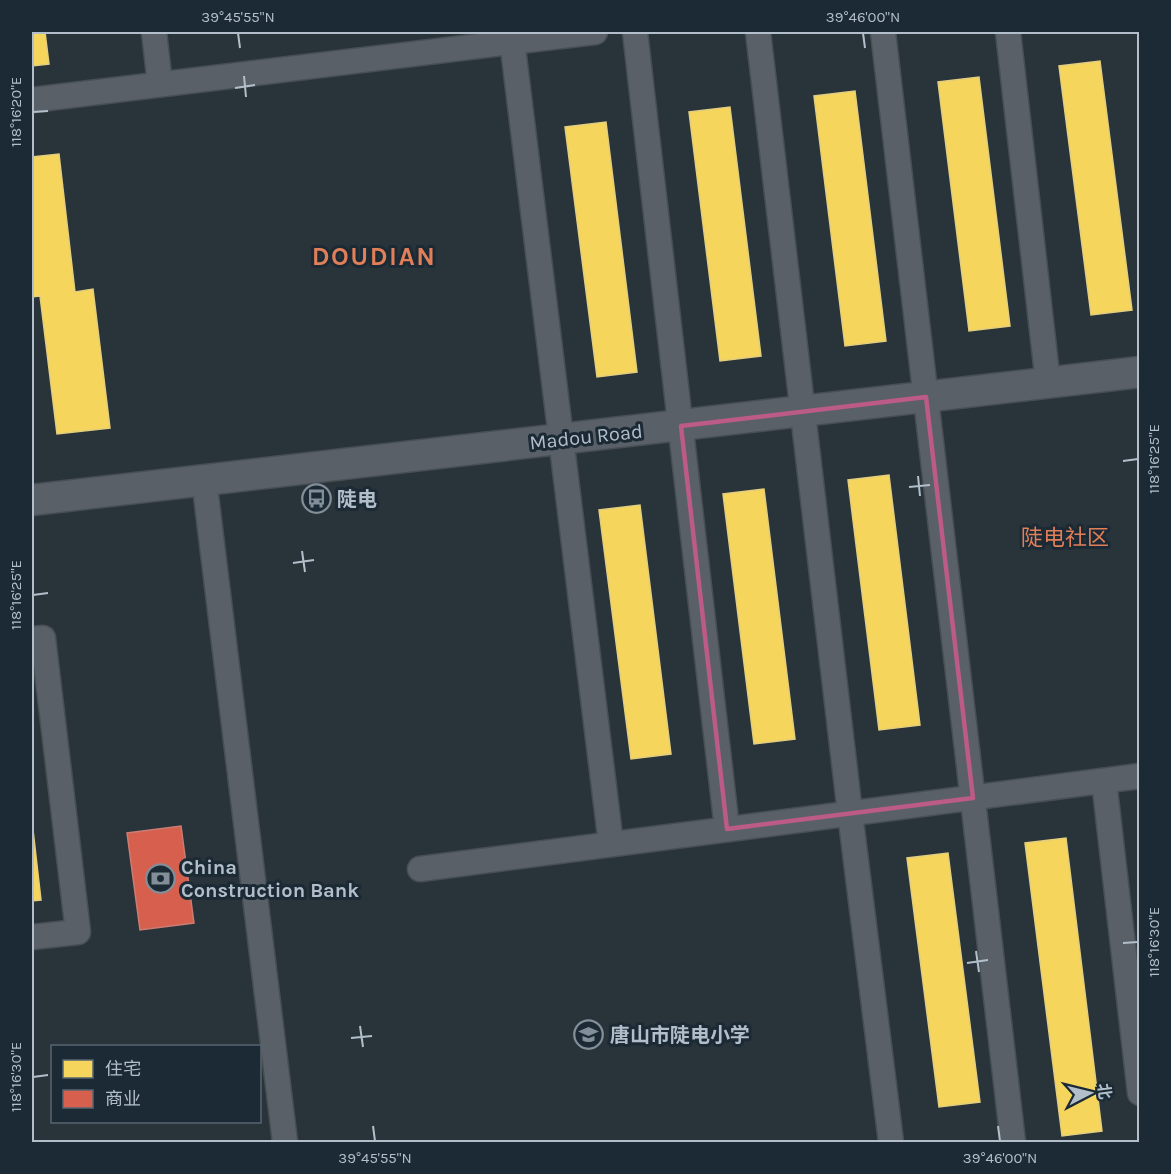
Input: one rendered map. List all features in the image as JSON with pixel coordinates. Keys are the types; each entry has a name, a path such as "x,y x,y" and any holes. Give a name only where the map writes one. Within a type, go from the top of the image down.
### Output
{"street":[{"path":"154,32 160,84"},
{"path":"32,100 512,36 595,32"},
{"path":"635,32 727,829"},
{"path":"759,32 891,1143"},
{"path":"883,32 1013,1143"},
{"path":"1008,32 1048,383"},
{"path":"512,36 611,844"},
{"name":"Madou Road","path":"32,500 1140,372"},
{"path":"204,479 285,1143"},
{"path":"32,639 43,638 78,932 32,937"},
{"path":"420,868 1140,776"},
{"path":"1104,781 1140,1093"}],"highlighted area":[{"path":"926,397 973,798 727,829 681,426"}],"building: 住宅":[{"path":"32,32 45,32 49,64 32,66"},
{"path":"1100,61 1132,310 1091,315 1059,66"},
{"path":"979,77 1010,326 969,331 938,82"},
{"path":"855,91 886,341 845,346 814,96"},
{"path":"730,107 761,356 720,361 689,112"},
{"path":"606,122 637,372 597,377 565,127"},
{"path":"59,154 75,292 93,289 110,428 57,434 40,296 32,297 32,157"},
{"path":"889,475 920,725 879,730 848,480"},
{"path":"764,489 795,739 754,744 723,494"},
{"path":"640,505 671,754 631,759 599,510"},
{"path":"32,821 41,900 32,901"},
{"path":"1066,838 1102,1131 1062,1136 1025,843"},
{"path":"948,853 980,1102 939,1107 907,858"}],"building: 商业":[{"name":"China Construction Bank","path":"181,826 194,923 140,930 127,833"}],"place":[{"name":"陡电","path":"316,499"},
{"name":"China Construction Bank","path":"160,878"},
{"name":"唐山市陡电小学","path":"589,1035"}],"district":[{"name":"DOUDIAN","path":"374,256"},
{"name":"陡电社区","path":"1065,538"}]}
